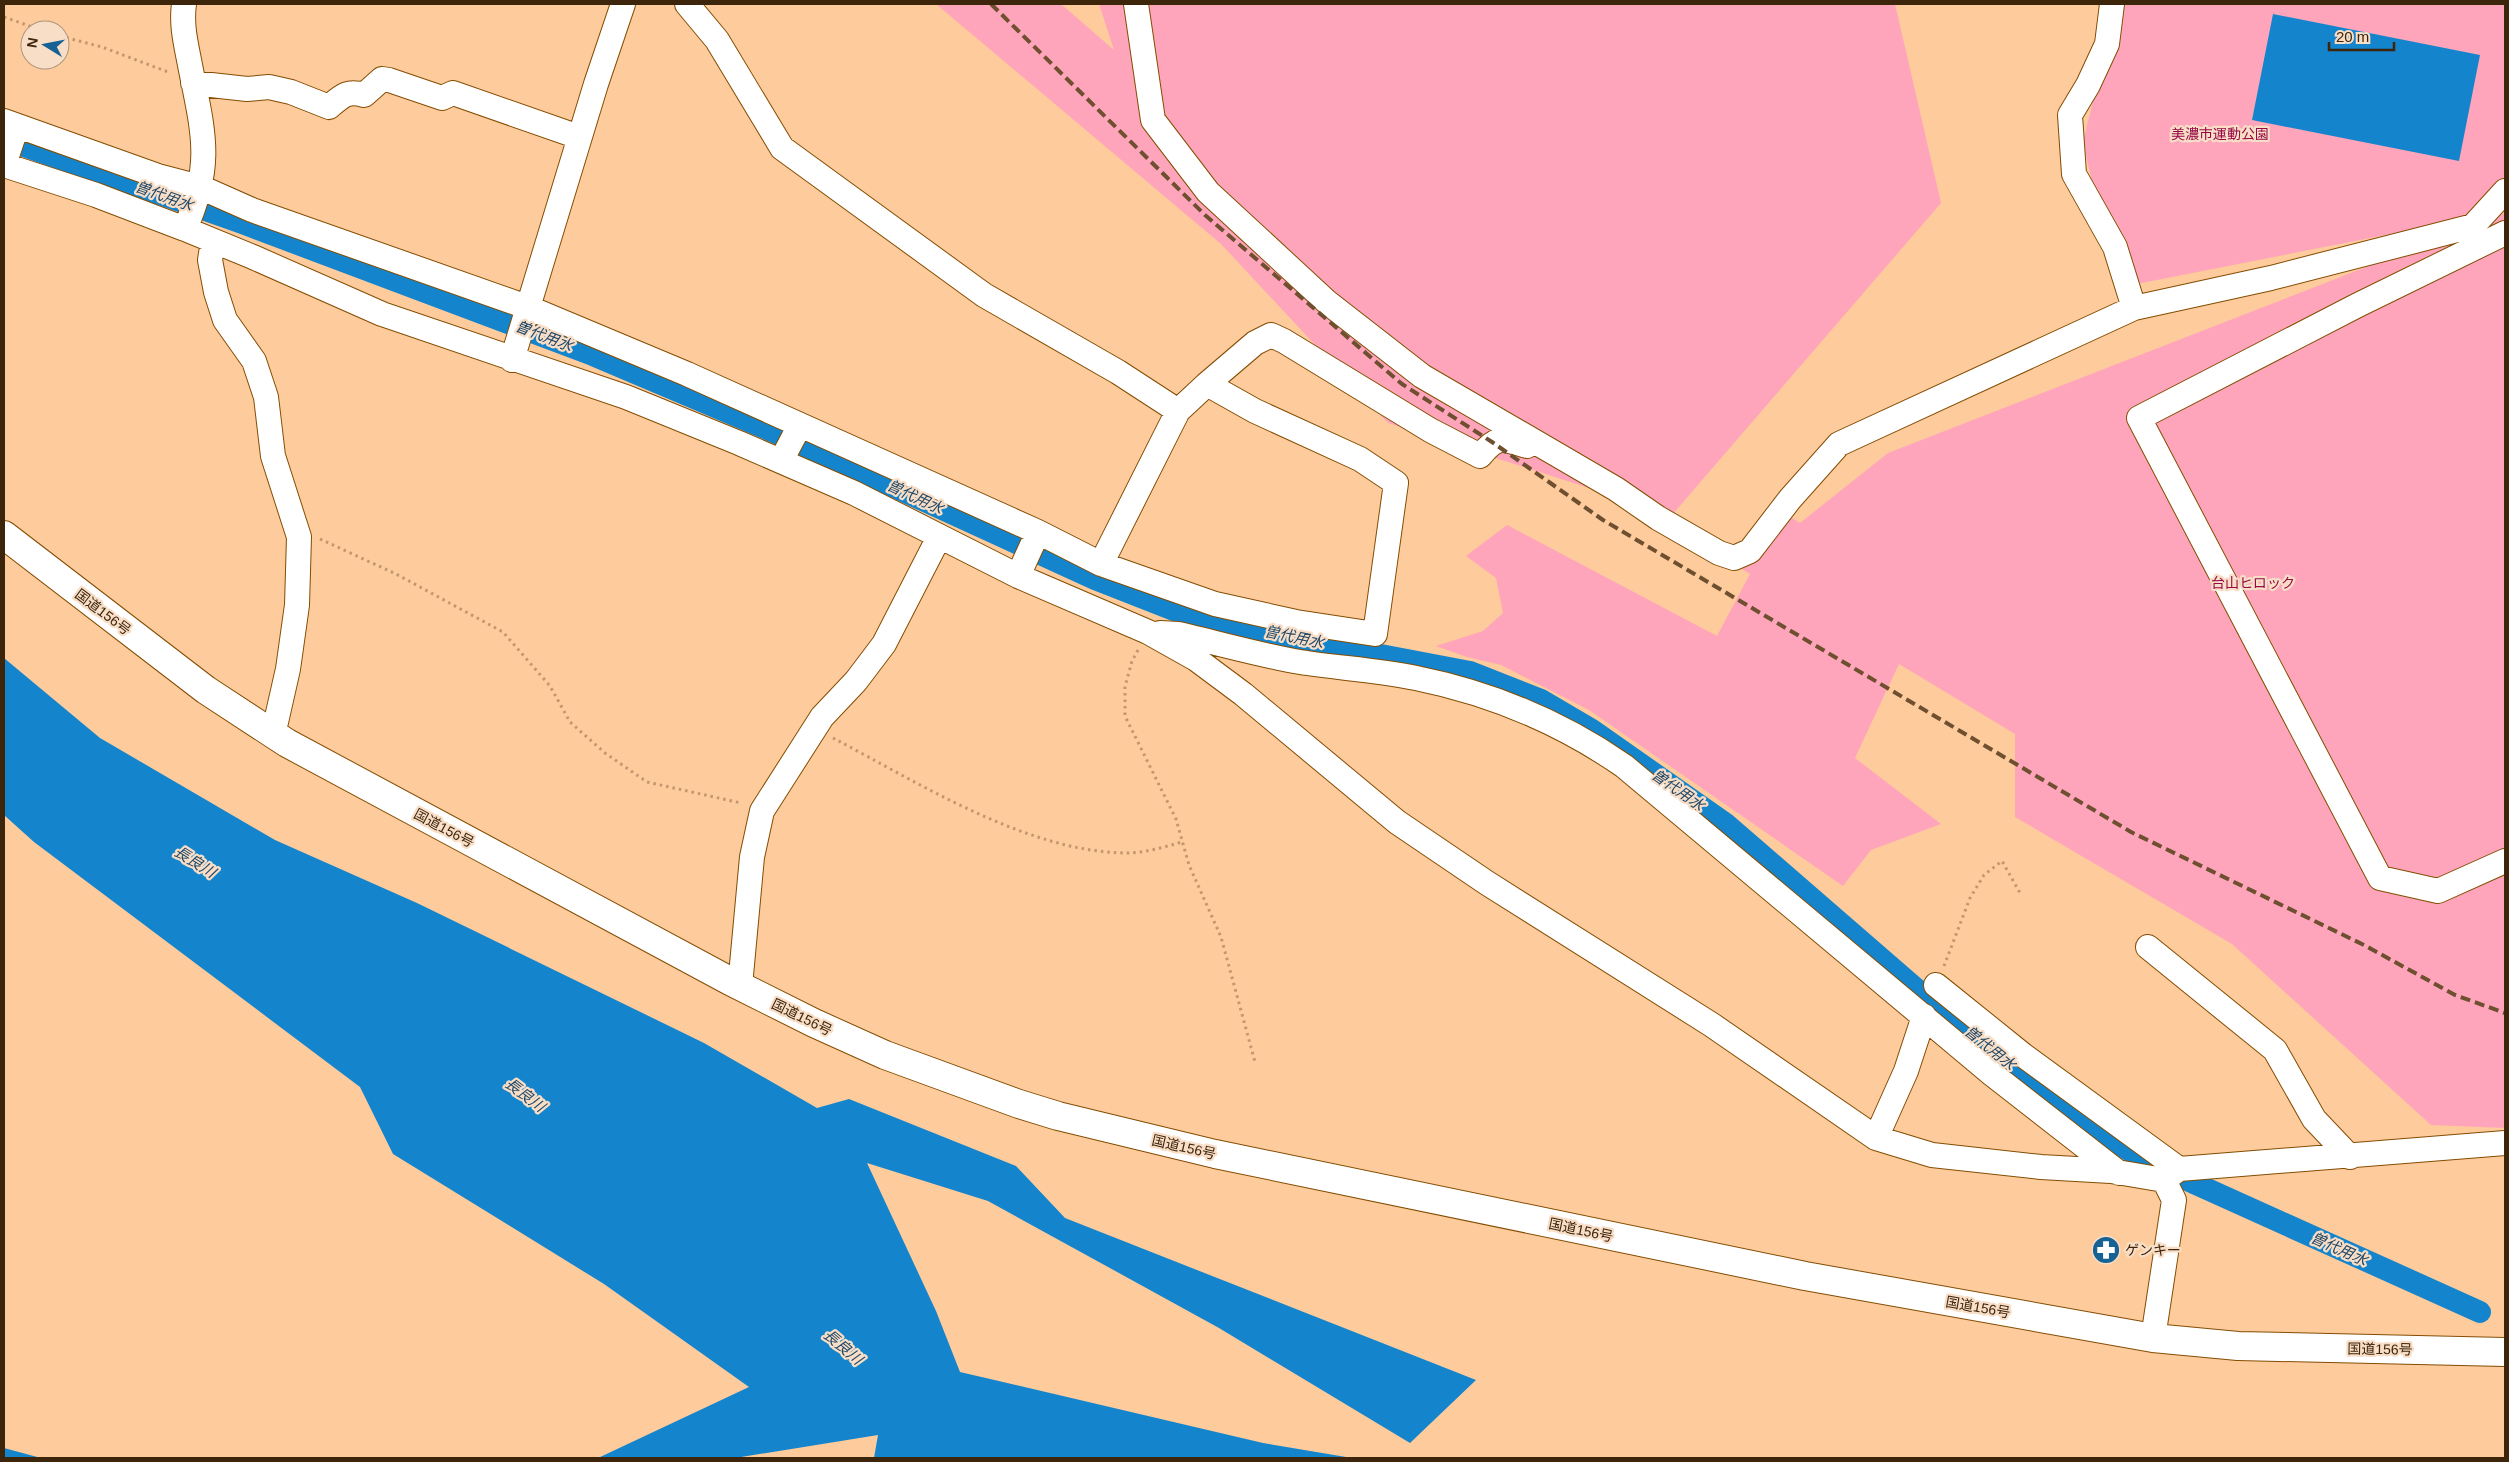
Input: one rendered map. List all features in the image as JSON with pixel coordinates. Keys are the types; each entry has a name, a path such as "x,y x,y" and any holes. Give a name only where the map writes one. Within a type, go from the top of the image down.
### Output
{"highway":[{"name":"国道156号","path":"4,535 206,690 269,731 377,792 814,1024 885,1056 1019,1104 1112,1130 1215,1154 1805,1276 2153,1338 2238,1346 2505,1352"}],"street":[{"path":"184,4 183,29 205,151 199,192 187,224"},
{"path":"515,350 579,137 623,4"},
{"path":"687,4 717,40 782,148 984,295 1118,372 1178,411"},
{"path":"1136,4 1153,120 1208,192 1327,302 1422,376 1616,489 1658,518 1719,553 1734,558 1750,551 1790,499 1839,444 2134,308 2271,278 2473,226 2505,191"},
{"path":"2112,4 2106,44 2088,85 2070,115 2074,174 2115,248 2134,308"},
{"path":"193,83 247,89 269,87 291,92 329,107 345,92 364,95 382,79 442,98 453,93 579,137"},
{"path":"9,144 158,176 526,312 687,374 791,442 854,493 939,537 1101,564 1215,604 1296,622 1375,634 1396,483 1360,459 1255,411 1207,384"},
{"path":"9,144 96,195 187,224 213,241 382,314 515,350 626,397 791,442 1028,553 1148,632 1196,659 1227,682 1397,822 1487,883 1712,1025 1876,1138 1932,1155 2119,1173 2172,1174 2505,1143"},
{"path":"2505,233 2358,305 2139,418 2380,878 2438,891 2505,861"},
{"path":"213,241 210,260 216,292 226,320 254,362 266,397 273,456 299,537 297,604 288,669 276,722 269,731"},
{"path":"1101,564 1178,411 1255,343 1272,336 1284,341 1430,430 1480,456 1492,442 1499,439 1547,450"},
{"path":"740,986 752,857 764,807 822,717 856,681 884,644 939,537"},
{"path":"1148,632 1178,634 1300,662 1416,677 1476,693 1539,717 1600,749 1624,766 1992,1074 2119,1173"},
{"path":"2148,947 2275,1050 2314,1119 2350,1157"},
{"path":"1936,985 2172,1174 2174,1200 2153,1338"},
{"path":"1876,1138 1906,1071 1924,1016"}],"path":[{"path":"4,17 20,23"},
{"path":"70,39 102,47 193,83"},
{"path":"299,537 325,539 396,574 503,632 550,686 570,722 605,753 647,782 685,792 764,807"},
{"path":"1148,632 1132,661 1125,686 1125,716 1176,819 1201,897 1221,937 1255,1062"},
{"path":"815,728 968,808 1062,843 1092,851 1128,853 1152,850 1182,842"},
{"path":"1936,985 1958,933 1970,898 1984,875 2002,861 2020,893"}],"green space":[{"path":"936,4 1061,4 1114,50 1099,4 1895,4 1941,203 1672,515 1388,423 1221,244"},
{"name":"美濃市運動公園","path":"2112,4 2505,4 2505,178 2467,219 2116,288 2083,142 2107,44"},
{"name":"台山ヒロック","path":"2505,213 2505,1128 2431,1125 2232,944 2015,817 2015,734 1899,664 1855,758 1941,824 1871,850 1843,886 1589,710 1501,665 1467,657 1436,646 1483,631 1503,613 1496,578 1466,556 1507,525 1717,636 1750,574 1742,569 1762,554 1784,513 1800,523 1888,453"}],"water":[{"path":"2273,14 2480,55 2459,161 2252,120"},
{"name":"長良川","path":"4,658 100,738 275,840 417,903 704,1043 817,1108 849,1099 1016,1166 1065,1218 1476,1380 1410,1443 1219,1328 988,1201 867,1163 936,1311 960,1372 1263,1443 1352,1458 874,1458 878,1435 735,1458 598,1458 749,1387 604,1284 393,1154 360,1087 34,842 4,815"},
{"path":"4,1448 41,1458 4,1458"}],"waterway":[{"name":"曽代用水","path":"4,139 242,223 593,355 772,431 1095,579 1174,610 1312,642 1470,672 1541,700 1592,730 1726,824 1914,987 2085,1123 2140,1157 2196,1184 2480,1312"}],"railway":[{"path":"991,4 1205,215 1402,384 1492,442 1603,520 2131,832 2364,945 2455,995 2505,1013"}],"place":[{"name":"ゲンキー","path":"2106,1250"}]}
